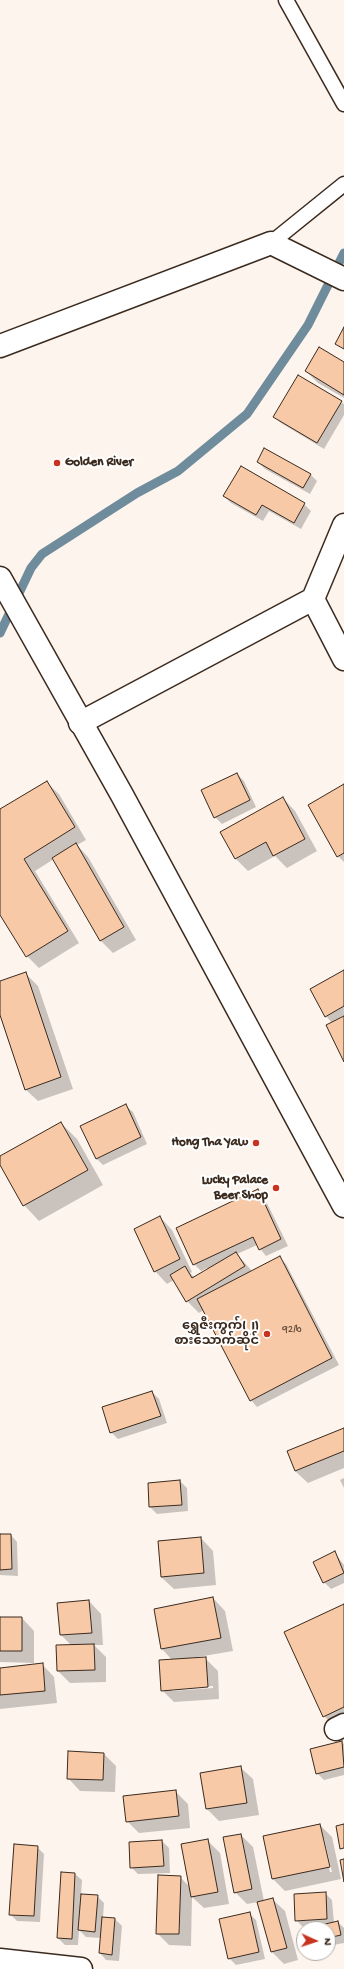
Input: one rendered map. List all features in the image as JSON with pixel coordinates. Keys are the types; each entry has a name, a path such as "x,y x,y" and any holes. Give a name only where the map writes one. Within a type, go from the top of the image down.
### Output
{"street":[{"path":"0,346 271,243 344,279"},
{"path":"80,722 313,599 344,525"},
{"path":"0,578 122,795 344,1206"},
{"path":"313,599 344,659"},
{"path":"0,1960 81,1969"}],"lane":[{"path":"286,0 344,104"},
{"path":"271,243 344,184"}],"building":[{"path":"344,327 344,349 335,344"},
{"path":"319,347 344,362 344,395 305,371"},
{"path":"298,375 342,401 317,443 273,417"},
{"path":"264,448 311,474 303,488 257,462"},
{"path":"241,466 305,503 294,523 262,505 256,515 223,496"},
{"path":"237,773 250,800 214,818 201,790"},
{"path":"47,781 75,827 24,859 68,931 26,957 0,915 0,809"},
{"path":"344,784 344,853 337,857 308,805"},
{"path":"283,797 305,839 273,856 266,842 235,859 220,832"},
{"path":"76,843 124,927 100,941 52,858"},
{"path":"344,970 344,1006 325,1017 310,989"},
{"path":"26,972 61,1077 25,1090 0,1015 0,981"},
{"path":"344,1016 344,1062 326,1025"},
{"path":"126,1104 141,1137 96,1159 80,1126"},
{"path":"61,1122 88,1170 23,1206 0,1165 0,1156"},
{"path":"258,1189 281,1239 259,1250 253,1237 193,1265 176,1228"},
{"path":"160,1216 180,1259 154,1272 134,1229"},
{"path":"236,1252 245,1266 186,1302 170,1275 185,1266 192,1278"},
{"path":"280,1256 332,1358 250,1401 197,1299"},
{"path":"152,1391 161,1416 110,1433 102,1407"},
{"path":"344,1428 344,1451 295,1471 287,1451"},
{"path":"180,1480 182,1505 149,1507 148,1483"},
{"path":"0,1534 11,1534 12,1569 0,1570"},
{"path":"201,1537 204,1573 161,1577 158,1541"},
{"path":"335,1551 344,1573 323,1583 313,1562"},
{"path":"213,1597 221,1638 161,1649 154,1609"},
{"path":"89,1600 92,1633 60,1635 57,1603"},
{"path":"344,1604 344,1707 323,1717 284,1632"},
{"path":"0,1617 22,1617 22,1651 0,1651"},
{"path":"94,1644 95,1670 57,1671 56,1645"},
{"path":"206,1657 208,1687 161,1691 159,1660"},
{"path":"43,1663 45,1691 0,1695 0,1668"},
{"path":"342,1741 344,1767 316,1774 310,1749"},
{"path":"68,1751 104,1753 103,1780 67,1779"},
{"path":"241,1766 247,1803 206,1809 200,1773"},
{"path":"176,1790 179,1816 126,1822 123,1796"},
{"path":"320,1824 330,1867 272,1879 263,1836"},
{"path":"344,1824 344,1848 340,1849 336,1826"},
{"path":"241,1834 252,1889 234,1893 223,1837"},
{"path":"208,1839 218,1892 191,1897 181,1844"},
{"path":"162,1840 164,1866 130,1868 129,1842"},
{"path":"14,1844 38,1846 34,1916 9,1915"},
{"path":"344,1859 344,1882 340,1860"},
{"path":"61,1872 75,1873 72,1939 57,1938"},
{"path":"158,1875 181,1876 179,1934 156,1934"},
{"path":"326,1892 327,1919 295,1921 294,1894"},
{"path":"81,1894 98,1895 95,1932 78,1930"},
{"path":"273,1898 287,1948 271,1952 257,1902"},
{"path":"250,1912 259,1952 228,1959 219,1919"},
{"path":"102,1917 115,1918 112,1955 99,1953"},
{"path":"336,1921 338,1921 341,1935 336,1936"}],"waterway":[{"path":"0,633 31,568 42,554 137,493 178,471 247,414 308,325 344,253"}],"place":[{"name":"Golden River","path":"57,463"},
{"name":"Hong Tha Yaw","path":"256,1143"},
{"name":"Lucky Palace Beer Shop","path":"276,1188"},
{"name":"ရွှေဇီးကွက်(၂) စားသောက်ဆိုင်","path":"267,1334"}]}
